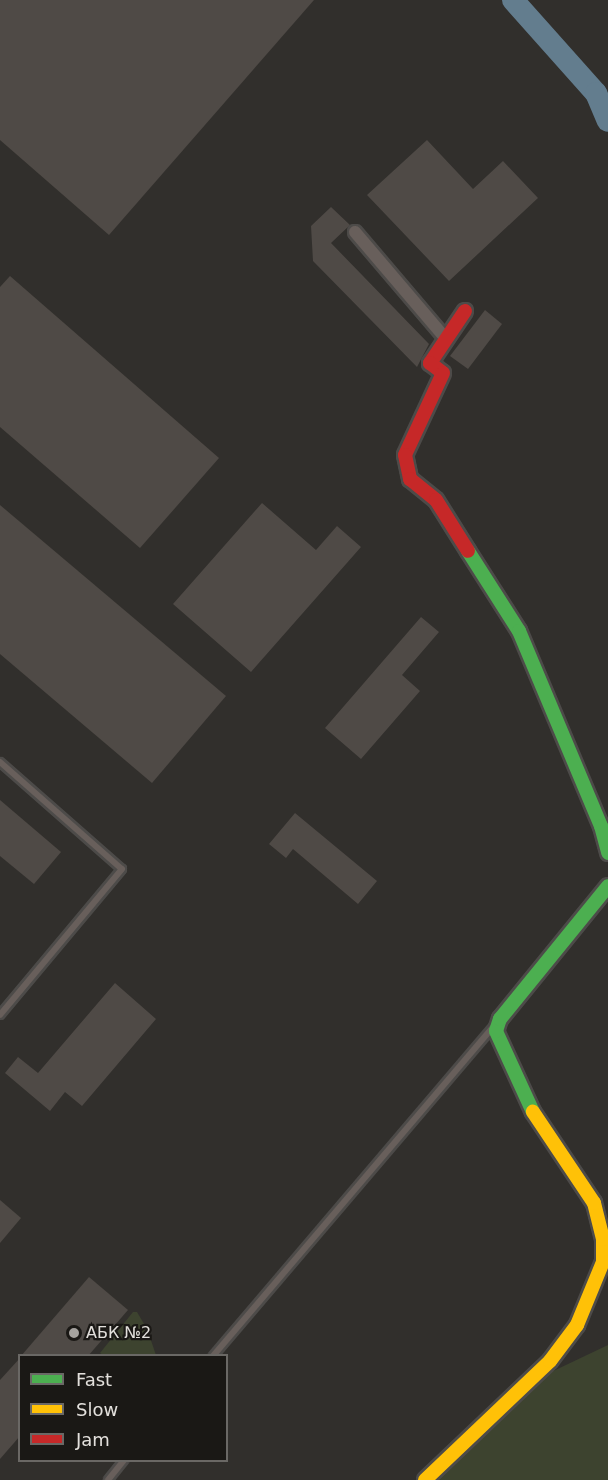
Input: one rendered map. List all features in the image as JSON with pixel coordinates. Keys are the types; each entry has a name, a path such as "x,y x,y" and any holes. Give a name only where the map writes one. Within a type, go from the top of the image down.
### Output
{"street":[{"path":"355,232 446,339"},
{"path":"465,311 430,363 443,373 405,455 410,479 436,500 519,631 544,700 601,826 608,854"},
{"path":"425,1480 550,1360 577,1325 594,1291 603,1262 601,1221 594,1203 542,1129 498,1042 500,1019 608,886"},
{"path":"594,1291 608,1279"}],"lane":[{"path":"0,762 122,869 0,1015"},
{"path":"215,1354 500,1019"},
{"path":"108,1480 123,1462"}],"green space":[{"path":"133,1312 137,1312 147,1329 156,1354 102,1354 100,1353"},
{"path":"608,1345 608,1480 436,1480 547,1374"}],"building":[{"path":"0,0 314,0 109,235 0,140"},
{"path":"427,140 473,189 503,161 538,198 449,281 367,195"},
{"path":"331,207 350,225 331,243 429,344 417,367 313,261 311,226"},
{"path":"10,276 219,458 140,548 0,427 0,287"},
{"path":"485,310 502,324 468,369 450,356"},
{"path":"262,503 316,550 337,526 361,547 251,672 173,604"},
{"path":"0,505 226,696 152,783 0,654"},
{"path":"421,617 439,632 402,675 420,691 361,759 325,728"},
{"path":"0,800 61,852 34,884 0,856"},
{"path":"295,813 377,881 358,904 293,849 286,858 269,844"},
{"path":"115,983 156,1019 82,1106 65,1092 50,1111 5,1073 18,1057 38,1073"},
{"path":"0,1200 21,1218 0,1243"},
{"name":"АБК №2","path":"89,1277 128,1310 90,1354 23,1354"},
{"path":"18,1360 18,1438 0,1459 0,1380"}],"waterway":[{"path":"513,0 596,93 608,121"}],"traffic: fast":[{"path":"468,551 519,631 601,826 608,853"},
{"path":"533,1112 496,1031 500,1019 608,886"}],"traffic: slow":[{"path":"425,1480 550,1361 577,1325 603,1262 603,1239 594,1203 533,1112"}],"traffic: jam":[{"path":"465,311 430,363 443,373 405,455 410,479 436,500 468,551"}],"place":[{"name":"АБК №2","path":"74,1333"}]}
